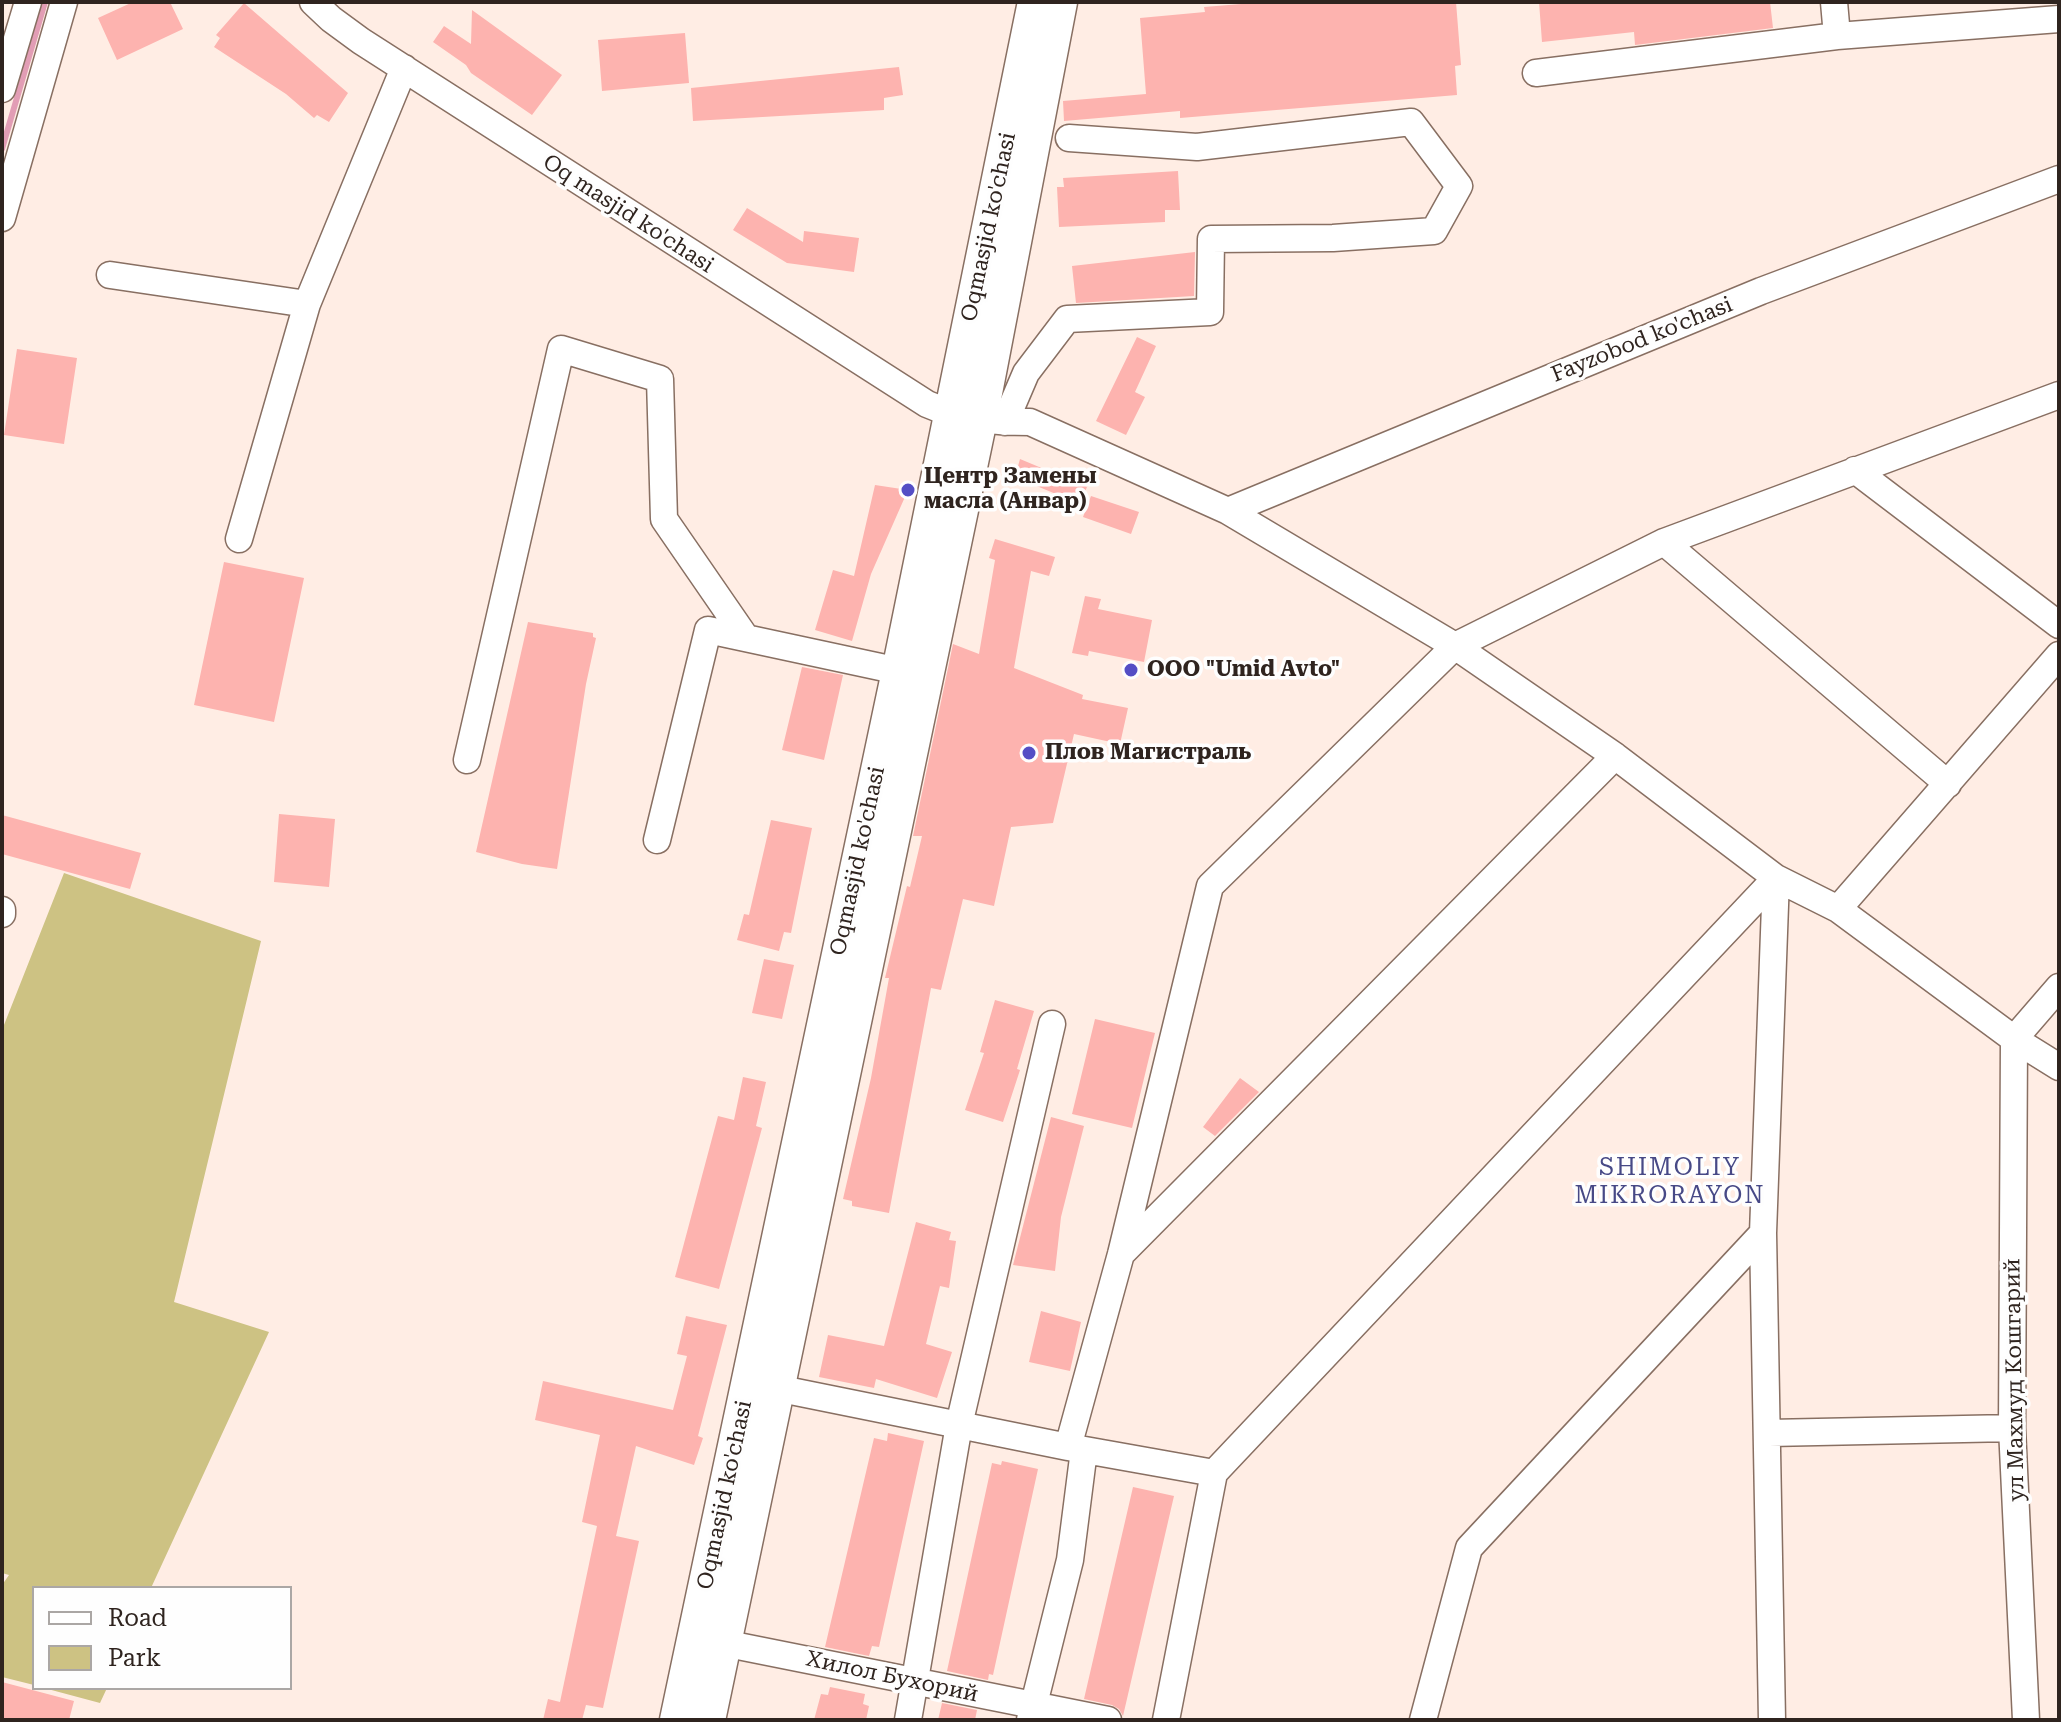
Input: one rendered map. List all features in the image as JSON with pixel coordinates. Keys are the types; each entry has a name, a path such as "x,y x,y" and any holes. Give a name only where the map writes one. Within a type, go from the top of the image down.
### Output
{"main road":[{"name":"Oqmasjid ko'chasi","path":"677,1720 899,671 979,419 1035,2"},
{"name":"Oqmasjid ko'chasi","path":"708,1720 979,419 1060,2"}],"street":[{"path":"2,89 28,2"},
{"path":"2,218 64,2"},
{"name":"Oq masjid ko'chasi","path":"313,2 331,19 404,68 927,404 979,419"},
{"path":"1834,2 1837,36"},
{"path":"1536,73 2046,14"},
{"path":"239,539 307,304 404,68"},
{"path":"979,419 1026,373 1067,319 1210,312 1211,239 1333,238 1434,231 1459,186 1411,122 1197,147 1069,138"},
{"name":"Fayzobod ko'chasi","path":"1228,511 1761,291 2059,179"},
{"path":"110,275 307,304"},
{"path":"467,760 561,349 660,379 664,519 746,638"},
{"path":"1032,1713 1070,1560 1076,1449 1210,886 1455,646 1664,542 2059,395"},
{"path":"979,419 1030,422 1228,511 1455,646 1615,756 1776,878 1838,909 2014,1039 2059,1067"},
{"path":"1855,470 2059,625"},
{"path":"1664,542 1948,784"},
{"path":"657,840 708,630 899,671"},
{"path":"1838,909 2059,655"},
{"path":"1121,1254 1615,756"},
{"path":"1772,1720 1763,1233 1776,878"},
{"path":"1166,1720 1214,1473 1776,878"},
{"path":"2014,1039 2059,987"},
{"path":"908,1720 959,1425 1052,1024"},
{"name":"ул Махмуд Кошгарий","path":"2014,1039 2012,1428 2026,1720"},
{"path":"1423,1720 1469,1548 1763,1233"},
{"path":"776,1388 1076,1449 1214,1473"},
{"path":"1769,1433 2012,1428"},
{"name":"Хилол Бухорий","path":"723,1643 916,1682 1032,1713 1108,1720"}],"green space":[{"path":"64,873 261,941 174,1302 269,1332 152,1586 32,1586 32,1684 2,1677 2,1585 9,1575 2,1573 2,1030"},
{"path":"51,1690 106,1690 100,1703"}],"building":[{"path":"133,2 170,2 183,29 117,60 98,18"},
{"path":"1266,2 1456,2 1461,65 1455,66 1457,95 1180,118 1180,111 1064,121 1063,101 1146,94 1140,18 1205,12 1204,7"},
{"path":"1539,2 1770,2 1773,28 1635,45 1634,32 1542,42"},
{"path":"244,3 348,93 329,122 317,115 314,118 286,94 214,47 220,38 216,35"},
{"path":"472,10 562,75 532,115 433,42 444,26 471,44"},
{"path":"685,33 689,83 602,91 598,40"},
{"path":"899,67 903,95 884,98 884,110 693,121 691,88"},
{"path":"1178,171 1180,210 1165,210 1165,222 1059,227 1057,187 1064,187 1063,178"},
{"path":"747,208 803,242 804,231 859,238 854,272 787,263 733,230"},
{"path":"1195,252 1194,296 1076,303 1072,266"},
{"path":"1137,337 1156,346 1135,392 1145,397 1126,435 1096,421"},
{"path":"17,349 77,358 64,444 4,435"},
{"path":"1020,459 1087,487 1080,504 1015,477"},
{"path":"875,485 908,490 871,574 852,641 815,630 833,570 854,576"},
{"path":"1091,496 1139,512 1131,534 1083,517"},
{"path":"995,539 1055,557 1049,576 1031,571 1014,668 1083,695 1082,699 1128,708 1120,744 1074,734 1053,823 1011,827 994,906 963,899 941,990 931,988 889,1213 852,1206 852,1201 843,1199 871,1078 889,978 885,978 922,836 913,836 953,644 979,654 995,560 989,558"},
{"path":"224,562 304,578 274,722 194,705"},
{"path":"1085,596 1101,599 1098,609 1152,620 1144,662 1089,651 1088,656 1072,653"},
{"path":"528,622 593,633 596,638 557,869 476,852"},
{"path":"802,667 843,675 824,760 782,750"},
{"path":"279,814 335,819 329,887 274,882"},
{"path":"2,815 141,853 130,889 2,854"},
{"path":"771,820 812,828 791,933 784,932 779,951 737,940 744,914 749,915"},
{"path":"764,959 794,965 782,1019 752,1013"},
{"path":"995,1000 1034,1011 1003,1122 965,1110 984,1053 980,1052"},
{"path":"1095,1019 1155,1033 1132,1128 1072,1114"},
{"path":"743,1077 766,1082 756,1126 762,1128 719,1289 675,1277 718,1116 734,1120"},
{"path":"1240,1078 1259,1092 1215,1136 1203,1127"},
{"path":"1051,1117 1084,1126 1061,1217 1055,1271 1013,1265"},
{"path":"916,1222 951,1232 949,1240 956,1241 949,1288 940,1286 926,1344 952,1352 937,1398 876,1379 874,1388 819,1377 828,1335 884,1346"},
{"path":"1041,1311 1081,1322 1070,1371 1029,1362"},
{"path":"686,1316 727,1325 698,1436 703,1438 694,1465 636,1446 616,1536 639,1541 603,1708 586,1705 582,1720 543,1720 548,1699 560,1702 597,1526 582,1522 600,1435 535,1420 543,1381 673,1410 687,1356 677,1354"},
{"path":"888,1433 924,1441 879,1647 872,1646 869,1656 825,1647 874,1438 887,1441"},
{"path":"1002,1461 1038,1469 993,1675 989,1674 988,1680 947,1671 992,1463 1001,1465"},
{"path":"1133,1487 1174,1496 1123,1716 1112,1705 1084,1699"},
{"path":"2,1682 74,1701 69,1720 2,1720"},
{"path":"830,1687 865,1694 863,1704 869,1706 866,1720 814,1720 821,1694 828,1695"},
{"path":"942,1703 977,1710 975,1720 938,1720"}],"waterway":[{"path":"2,149 45,2"}],"place":[{"name":"Центр Замены масла (Анвар)","path":"908,490"},
{"name":"ООО \"Umid Avto\"","path":"1131,670"},
{"name":"Плов Магистраль","path":"1029,753"}],"district":[{"name":"SHIMOLIY MIKRORAYON","path":"1670,1182"}]}
